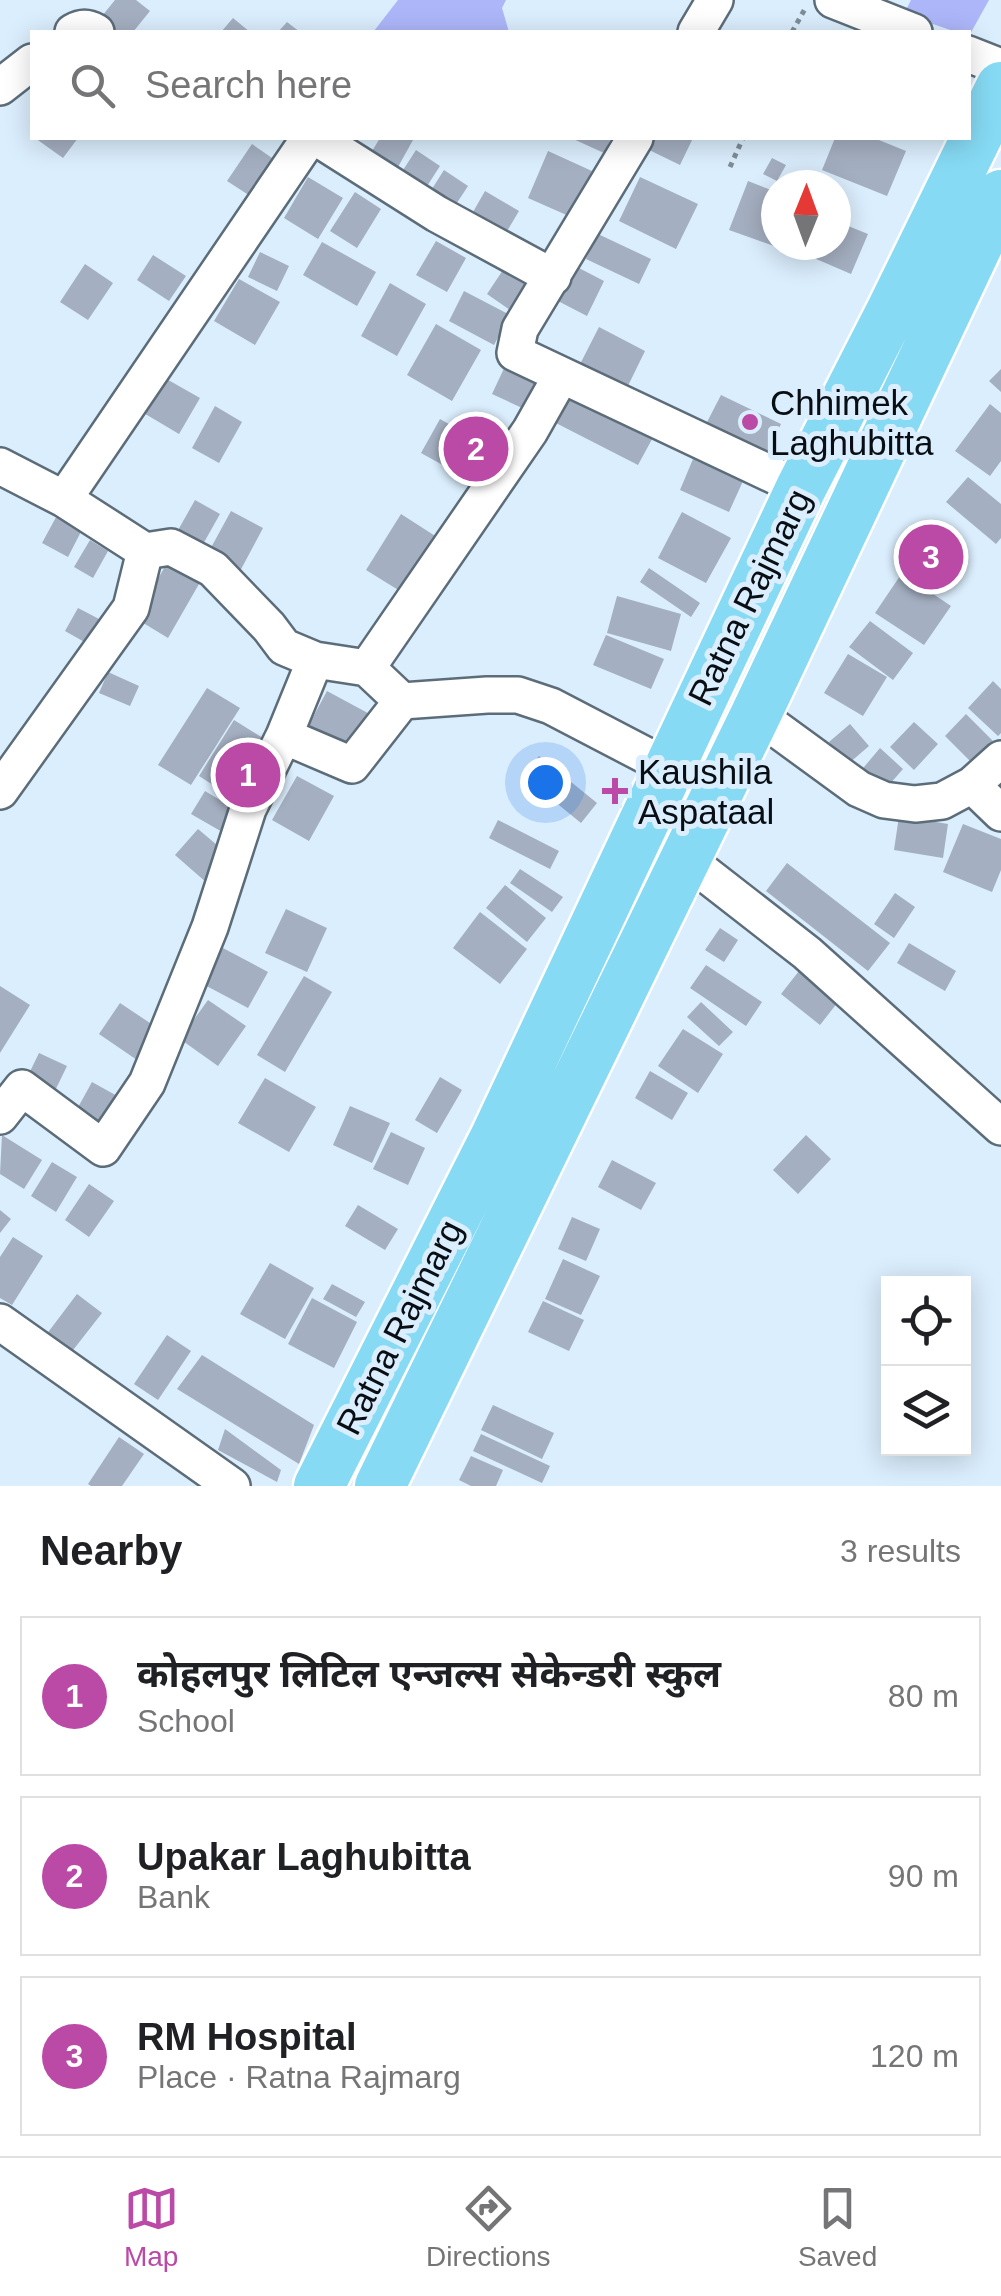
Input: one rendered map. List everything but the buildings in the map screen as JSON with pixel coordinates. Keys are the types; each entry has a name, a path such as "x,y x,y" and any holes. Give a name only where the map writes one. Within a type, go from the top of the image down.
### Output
{"highway":[{"name":"Ratna Rajmarg","path":"319,1486 496,1136 801,488 1001,87"},
{"name":"Ratna Rajmarg","path":"380,1486 756,714 1001,195"}],"street":[{"path":"697,30 715,0"},
{"path":"833,0 909,30"},
{"path":"971,55 1001,67"},
{"path":"0,87 30,64"},
{"path":"64,499 308,140"},
{"path":"321,140 438,214 553,278"},
{"path":"634,140 520,329 515,353 801,488"},
{"path":"368,668 530,431 562,376"},
{"path":"0,466 64,499 145,551 171,547 213,569 284,647 315,660 368,668 402,701 518,695 551,706 668,767"},
{"path":"0,791 131,608 145,551"},
{"path":"0,1116 22,1088 103,1148 146,1083 210,927 248,810 315,660"},
{"path":"284,736 352,766 402,701"},
{"path":"756,714 859,789 884,800 915,804 942,801 972,785 1001,759"},
{"path":"972,785 1001,813"},
{"path":"685,858 807,953 1001,1127"},
{"path":"0,1322 232,1486"}],"path":[{"path":"793,30 810,0"},
{"path":"730,167 742,140"}],"shaded area":[{"path":"398,0 506,0 502,8 508,30 375,30"},
{"path":"911,0 989,0 971,32 950,30 904,14"}],"place":[{"name":"Chhimek Laghubitta","path":"750,422"},
{"name":"Upakar Laghubitta","path":"476,449"},
{"name":"RM Hospital","path":"931,557"},
{"name":"कोहलपुर लिटिल एन्जल्स सेकेन्डरी स्कुल","path":"248,775"},
{"name":"Kaushila Aspataal","path":"615,791"}]}
